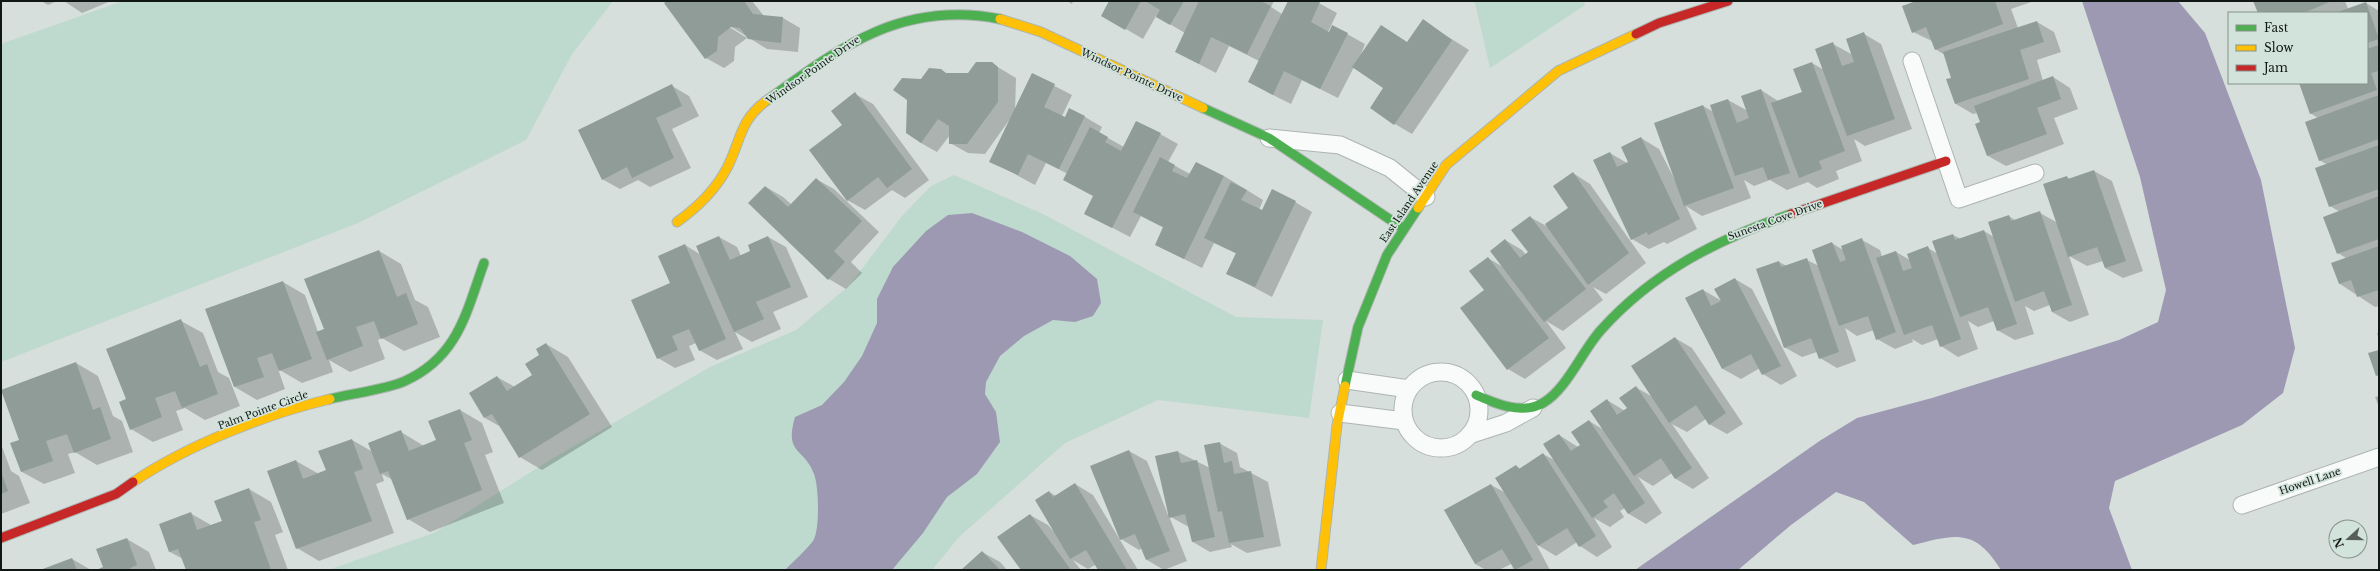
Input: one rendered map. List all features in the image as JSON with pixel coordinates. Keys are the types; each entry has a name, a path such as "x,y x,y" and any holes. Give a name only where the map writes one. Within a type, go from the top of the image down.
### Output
{"street":[{"name":"East Island Avenue","path":"1321,570 1340,413 1358,327 1387,255 1446,165 1558,72 1659,23 1728,1"},
{"name":"Windsor Pointe Drive","path":"677,222 707,198 725,174 750,115 858,36 884,25 921,14 944,11 976,12 1010,18 1039,29 1066,45 1269,138 1404,229"},
{"path":"1912,61 1959,199 2035,173"},
{"name":"Windsor Pointe Drive","path":"1269,138 1340,145 1390,168 1426,197"},
{"name":"Sunesta Cove Drive","path":"1533,408 1547,400 1559,388 1587,348 1624,306 1658,277 1692,254 1757,225 1946,161"},
{"name":"Palm Pointe Circle","path":"1,538 116,494 161,463 248,425 305,405 404,382 423,372 444,353 460,331 484,263"},
{"path":"1447,372 1459,377 1468,384 1476,395 1479,408 1476,424 1469,435 1455,446 1433,448 1421,443 1411,434 1404,421 1403,408 1409,389 1418,379 1430,373 1447,372"},
{"path":"1347,380 1409,389"},
{"path":"1476,395 1499,405 1533,408"},
{"path":"1469,435 1506,423 1533,408"},
{"path":"1340,413 1404,421"},
{"name":"Howell Lane","path":"2242,505 2379,457"}],"green space":[{"path":"123,1 613,1 572,54 526,140 358,223 1,362 1,44"},
{"path":"1470,1 1584,1 1585,5 1490,68 1475,3"},
{"path":"954,175 1043,214 1236,317 1323,320 1309,418 1158,400 1065,443 959,537 932,570 328,570 434,533 550,460 710,367 796,330 849,286 902,216 931,186"}],"shaded area":[{"path":"2082,1 2178,1 2205,33 2261,180 2295,348 2283,393 2242,425 2115,481 2109,508 2132,570 2001,570 1992,556 1982,547 1973,541 1963,538 1941,538 1913,545 1864,502 1836,492 1791,525 1738,570 1635,570 1821,440 1857,418 1932,398 2119,340 2158,322 2166,290 2140,177"},
{"path":"972,213 1022,232 1070,256 1097,279 1101,303 1093,316 1075,322 1053,320 1024,336 1000,356 986,382 985,394 996,412 1000,442 977,474 947,497 923,533 892,570 785,570 813,541 818,519 816,480 810,465 797,450 792,438 792,429 795,417 822,405 844,382 862,356 877,323 877,299 893,267 926,231 948,215"}],"building":[{"path":"667,1 744,1 753,14 783,17 781,43 748,39 740,28 731,27 718,37 717,51 705,59 664,3"},
{"path":"1109,1 1141,1 1125,30 1101,16"},
{"path":"1145,1 1184,1 1170,25 1156,17 1160,10"},
{"path":"1199,1 1260,1 1271,6 1247,54 1211,37 1199,64 1175,52"},
{"path":"1288,1 1320,2 1311,22 1329,32 1332,25 1348,33 1320,89 1284,71 1273,95 1248,82"},
{"path":"1916,1 1995,1 2003,24 1935,50 1926,27 1912,33 1902,6"},
{"path":"2253,1 2332,1 2305,12 2258,12"},
{"path":"2366,2 2379,39 2368,43 2368,12 2338,12"},
{"path":"1423,19 1452,40 1394,125 1370,108 1383,88 1352,67 1381,25 1407,42"},
{"path":"2037,21 2044,42 2020,50 2029,79 1955,104 1946,79 1951,78 1943,52"},
{"path":"1864,32 1895,119 1847,136 1815,49 1833,42 1842,66 1854,62 1846,39"},
{"path":"2379,45 2379,71 2371,73 2377,90 2310,114 2299,84 2368,84 2368,49"},
{"path":"976,62 992,62 998,67 998,102 967,144 949,144 949,126 938,119 921,143 906,133 907,100 893,90 902,78 921,79 929,68 941,69 946,73 968,73"},
{"path":"1812,62 1845,151 1819,161 1822,169 1799,178 1771,103 1802,92 1793,69"},
{"path":"1032,73 1055,84 1044,107 1065,117 1069,108 1085,116 1059,169 1028,154 1018,175 989,162"},
{"path":"2053,76 2061,99 2037,108 2047,134 1987,156 1975,124 1980,122 1974,106"},
{"path":"672,84 682,106 656,118 674,158 632,178 627,167 602,180 578,130"},
{"path":"1761,89 1790,173 1768,180 1763,167 1735,176 1710,105 1728,99 1737,123 1749,118 1741,96"},
{"path":"855,92 912,169 887,188 878,177 847,201 809,150 842,125 831,111"},
{"path":"2379,95 2379,139 2319,161 2305,122"},
{"path":"1703,105 1734,188 1684,206 1654,123"},
{"path":"1136,121 1161,133 1112,228 1084,214 1093,196 1063,180 1090,127 1108,137 1105,142 1121,151"},
{"path":"1641,137 1680,219 1648,235 1647,232 1631,240 1593,160 1610,152 1617,167 1628,162 1621,147"},
{"path":"2379,145 2379,189 2329,207 2315,168"},
{"path":"1160,157 1175,165 1172,171 1187,178 1196,162 1224,176 1184,259 1155,245 1163,227 1133,212"},
{"path":"2094,170 2126,261 2105,268 2097,247 2068,257 2043,184 2067,176 2068,179"},
{"path":"1573,172 1629,253 1588,285 1545,224 1568,208 1553,186"},
{"path":"816,178 862,221 834,251 845,262 828,280 748,203 765,186 788,207"},
{"path":"1231,182 1247,190 1241,200 1262,210 1272,189 1296,201 1255,287 1226,274 1236,253 1204,238"},
{"path":"2379,196 2379,239 2337,254 2323,217"},
{"path":"2040,211 2072,305 2052,312 2044,291 2015,302 1988,222 2009,215 2011,221"},
{"path":"1530,216 1586,289 1544,322 1490,251 1505,239 1520,258 1528,252 1511,230"},
{"path":"1984,230 2017,324 1997,331 1988,307 1960,317 1932,241 1953,234 1955,240"},
{"path":"719,236 730,260 750,251 748,245 768,236 791,287 756,302 764,319 734,332 696,246"},
{"path":"1862,238 1896,332 1876,340 1868,316 1839,326 1812,250 1832,242 1840,262 1846,260 1841,246"},
{"path":"685,244 726,339 699,351 689,329 672,336 678,350 657,359 631,300 670,283 658,256"},
{"path":"1928,246 1961,339 1940,347 1932,325 1904,335 1876,258 1896,251 1903,271 1912,268 1907,254"},
{"path":"2379,246 2379,290 2357,297 2351,280 2339,284 2331,263"},
{"path":"379,250 397,297 406,293 418,324 381,339 374,321 356,327 363,346 327,360 316,332 324,329 304,279"},
{"path":"1488,257 1549,338 1507,370 1460,308 1484,290 1469,271"},
{"path":"1807,258 1839,352 1819,359 1811,338 1784,348 1756,269 1779,261 1781,267"},
{"path":"1735,278 1781,366 1762,375 1751,354 1722,369 1685,298 1703,289 1711,306 1721,301 1714,289"},
{"path":"283,281 312,359 279,371 272,353 257,358 264,377 234,387 205,309"},
{"path":"181,319 200,367 207,364 218,394 182,408 175,391 155,398 162,417 130,430 119,402 126,399 106,349"},
{"path":"1675,337 1726,413 1709,425 1696,405 1669,423 1631,366"},
{"path":"546,343 590,414 519,458 492,414 484,418 469,393 497,376 507,391 532,375 525,364 539,355 536,349"},
{"path":"2379,350 2379,375 2376,376 2368,353"},
{"path":"76,362 93,410 100,407 111,439 74,453 67,434 46,441 53,461 21,472 10,443 19,440 1,390"},
{"path":"1636,386 1692,468 1675,479 1661,458 1634,476 1590,411 1607,399 1617,415 1627,408 1619,398"},
{"path":"460,409 472,440 464,443 482,490 407,520 388,471 380,474 368,443 401,430 409,451 436,440 428,421"},
{"path":"1589,420 1645,503 1628,514 1614,493 1603,501 1608,507 1592,518 1543,444 1559,434 1571,451 1580,445 1571,432"},
{"path":"352,439 363,469 354,472 372,521 296,549 267,471 296,460 303,479 326,470 318,451"},
{"path":"1220,442 1224,463 1232,461 1234,474 1251,471 1264,537 1229,543 1222,511 1218,512 1204,445"},
{"path":"1129,450 1170,551 1146,560 1135,534 1120,540 1090,466"},
{"path":"1178,451 1181,463 1197,460 1215,537 1192,542 1185,514 1169,518 1155,456"},
{"path":"1543,453 1596,536 1579,547 1567,528 1538,546 1495,478 1516,465 1519,469"},
{"path":"1,472 8,491 1,494"},
{"path":"1075,483 1127,570 1098,570 1086,550 1070,559 1035,500 1049,491 1053,497"},
{"path":"1491,484 1533,560 1515,570 1502,549 1475,564 1444,510"},
{"path":"249,488 261,520 254,522 271,570 186,570 178,549 169,552 159,524 191,512 197,530 222,521 214,501"},
{"path":"1030,514 1071,570 1021,570 997,537"},
{"path":"127,538 137,565 130,568 131,570 96,570 103,567 96,549"},
{"path":"982,551 1000,570 961,570"},
{"path":"72,558 77,570 40,570"}],"traffic: fast":[{"path":"766,101 793,81 847,46 902,22 932,16 965,15 1000,19"},
{"path":"1203,108 1269,138 1404,229"},
{"path":"1345,386 1358,327 1387,255 1418,208"},
{"path":"1476,395 1509,407 1526,408 1543,403 1560,389 1601,330 1621,309 1642,291 1665,274 1713,246 1791,214"},
{"path":"330,399 398,384 423,371 437,359 449,346 458,332 472,299 484,263"}],"traffic: slow":[{"path":"1000,19 1041,32 1203,108"},
{"path":"1418,208 1446,165 1558,71 1636,34"},
{"path":"677,222 699,204 717,184 732,158 745,124 750,116 766,101"},
{"path":"1321,570 1337,425 1345,386"},
{"path":"133,482 155,468 228,432 280,413 330,399"}],"traffic: jam":[{"path":"1636,34 1659,23 1728,1"},
{"path":"1791,214 1946,161"},
{"path":"1,538 116,494 133,482"}]}
